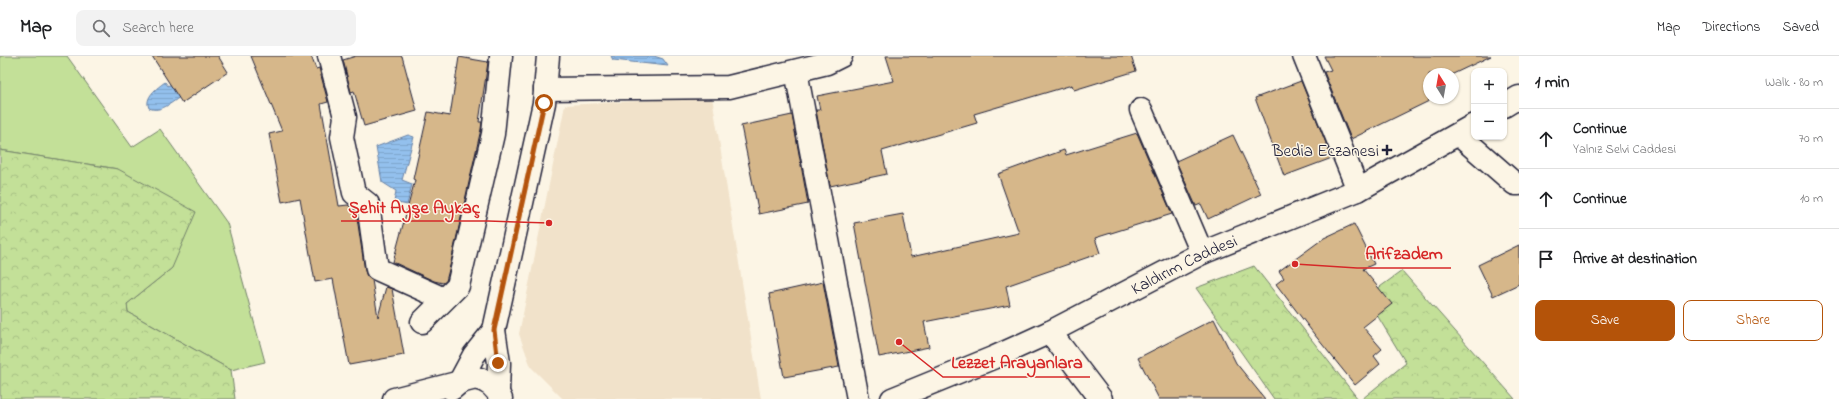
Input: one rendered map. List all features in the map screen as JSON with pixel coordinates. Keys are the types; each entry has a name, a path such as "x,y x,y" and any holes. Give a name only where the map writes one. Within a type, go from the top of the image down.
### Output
{"street":[{"path":"328,56 345,117 342,137 354,192 368,204 377,269 444,299"},
{"path":"422,322 458,286 493,134 501,56"},
{"path":"503,397 494,330 542,110 548,56"},
{"path":"545,89 729,87 827,64 841,56"},
{"path":"1304,56 1358,190"},
{"path":"796,71 858,399"},
{"path":"1507,104 1519,97"},
{"path":"1141,110 1202,253"},
{"path":"1466,130 1515,184 1519,184"},
{"name":"Kaldırım Caddesi","path":"892,399 995,357 1050,332 1202,253 1358,190 1466,130"},
{"path":"453,391 474,355 494,330"},
{"path":"1050,332 1101,399"},
{"path":"394,399 453,391 476,378 484,380 492,385 503,397"}],"shaded area":[{"path":"712,97 761,399 563,399 531,367 519,334 565,105"}],"green space":[{"path":"0,56 67,56 132,147 160,129 227,223 265,362 231,370 128,312 127,304 172,268 118,169 0,150"},
{"path":"0,150 118,169 196,212 172,268 127,304 128,312 231,370 235,399 0,399"},
{"path":"1254,266 1358,399 1274,399 1196,288"},
{"path":"1402,271 1515,399 1362,399 1406,363 1366,297"}],"water":[{"path":"611,56 654,56 663,59 668,66 613,60"},
{"path":"165,82 168,86 171,84 180,97 161,108 149,108 148,100 152,93"},
{"path":"408,135 414,137 402,180 412,184 407,205 394,202 396,191 382,182 376,147"}],"building":[{"path":"152,56 218,56 228,72 182,103"},
{"path":"251,56 311,56 316,69 319,68 328,102 321,104 339,206 348,205 356,211 365,271 367,276 372,280 378,317 386,287 392,289 404,355 349,365 333,279 315,282 300,198 282,202 269,134 282,131"},
{"path":"356,56 402,56 417,111 364,126 354,91 351,92 343,60"},
{"path":"886,56 1131,56 1136,71 1074,90 1072,85 974,114 977,123 882,151 887,174 830,186 816,110 820,110 817,96 894,81"},
{"path":"1324,56 1491,56 1459,71 1459,68 1423,68 1423,104 1351,139 1324,72 1331,70"},
{"path":"459,57 488,62 479,122 482,122 481,129 451,262 446,281 443,283 434,281 393,262 415,180 413,179 428,112 450,116"},
{"path":"1301,81 1332,158 1284,176 1255,98"},
{"path":"792,115 808,204 759,214 741,126"},
{"path":"1137,133 1172,214 1095,238 1100,253 1006,286 1010,305 924,322 929,347 879,357 854,223 903,214 911,257 1019,233 998,174 1064,150 1066,155"},
{"path":"1233,135 1261,194 1208,219 1201,204 1196,206 1176,161"},
{"path":"1354,224 1374,264 1363,269 1392,304 1363,327 1382,349 1374,356 1380,364 1355,385 1276,284 1284,278 1279,271 1324,238"},
{"path":"1519,245 1519,284 1493,296 1478,265"},
{"path":"823,282 839,367 784,377 769,294"},
{"path":"1214,319 1236,363 1265,399 1159,399 1138,358"}],"place":[{"name":"Bedia Eczanesi","path":"1387,150"},
{"name":"Şehit Ayşe Aykaç","path":"549,223"},
{"name":"Arifzadem","path":"1295,264"},
{"name":"Lezzet Arayanlara","path":"899,342"}],"route":[{"path":"498,363 494,330 544,103"}]}
